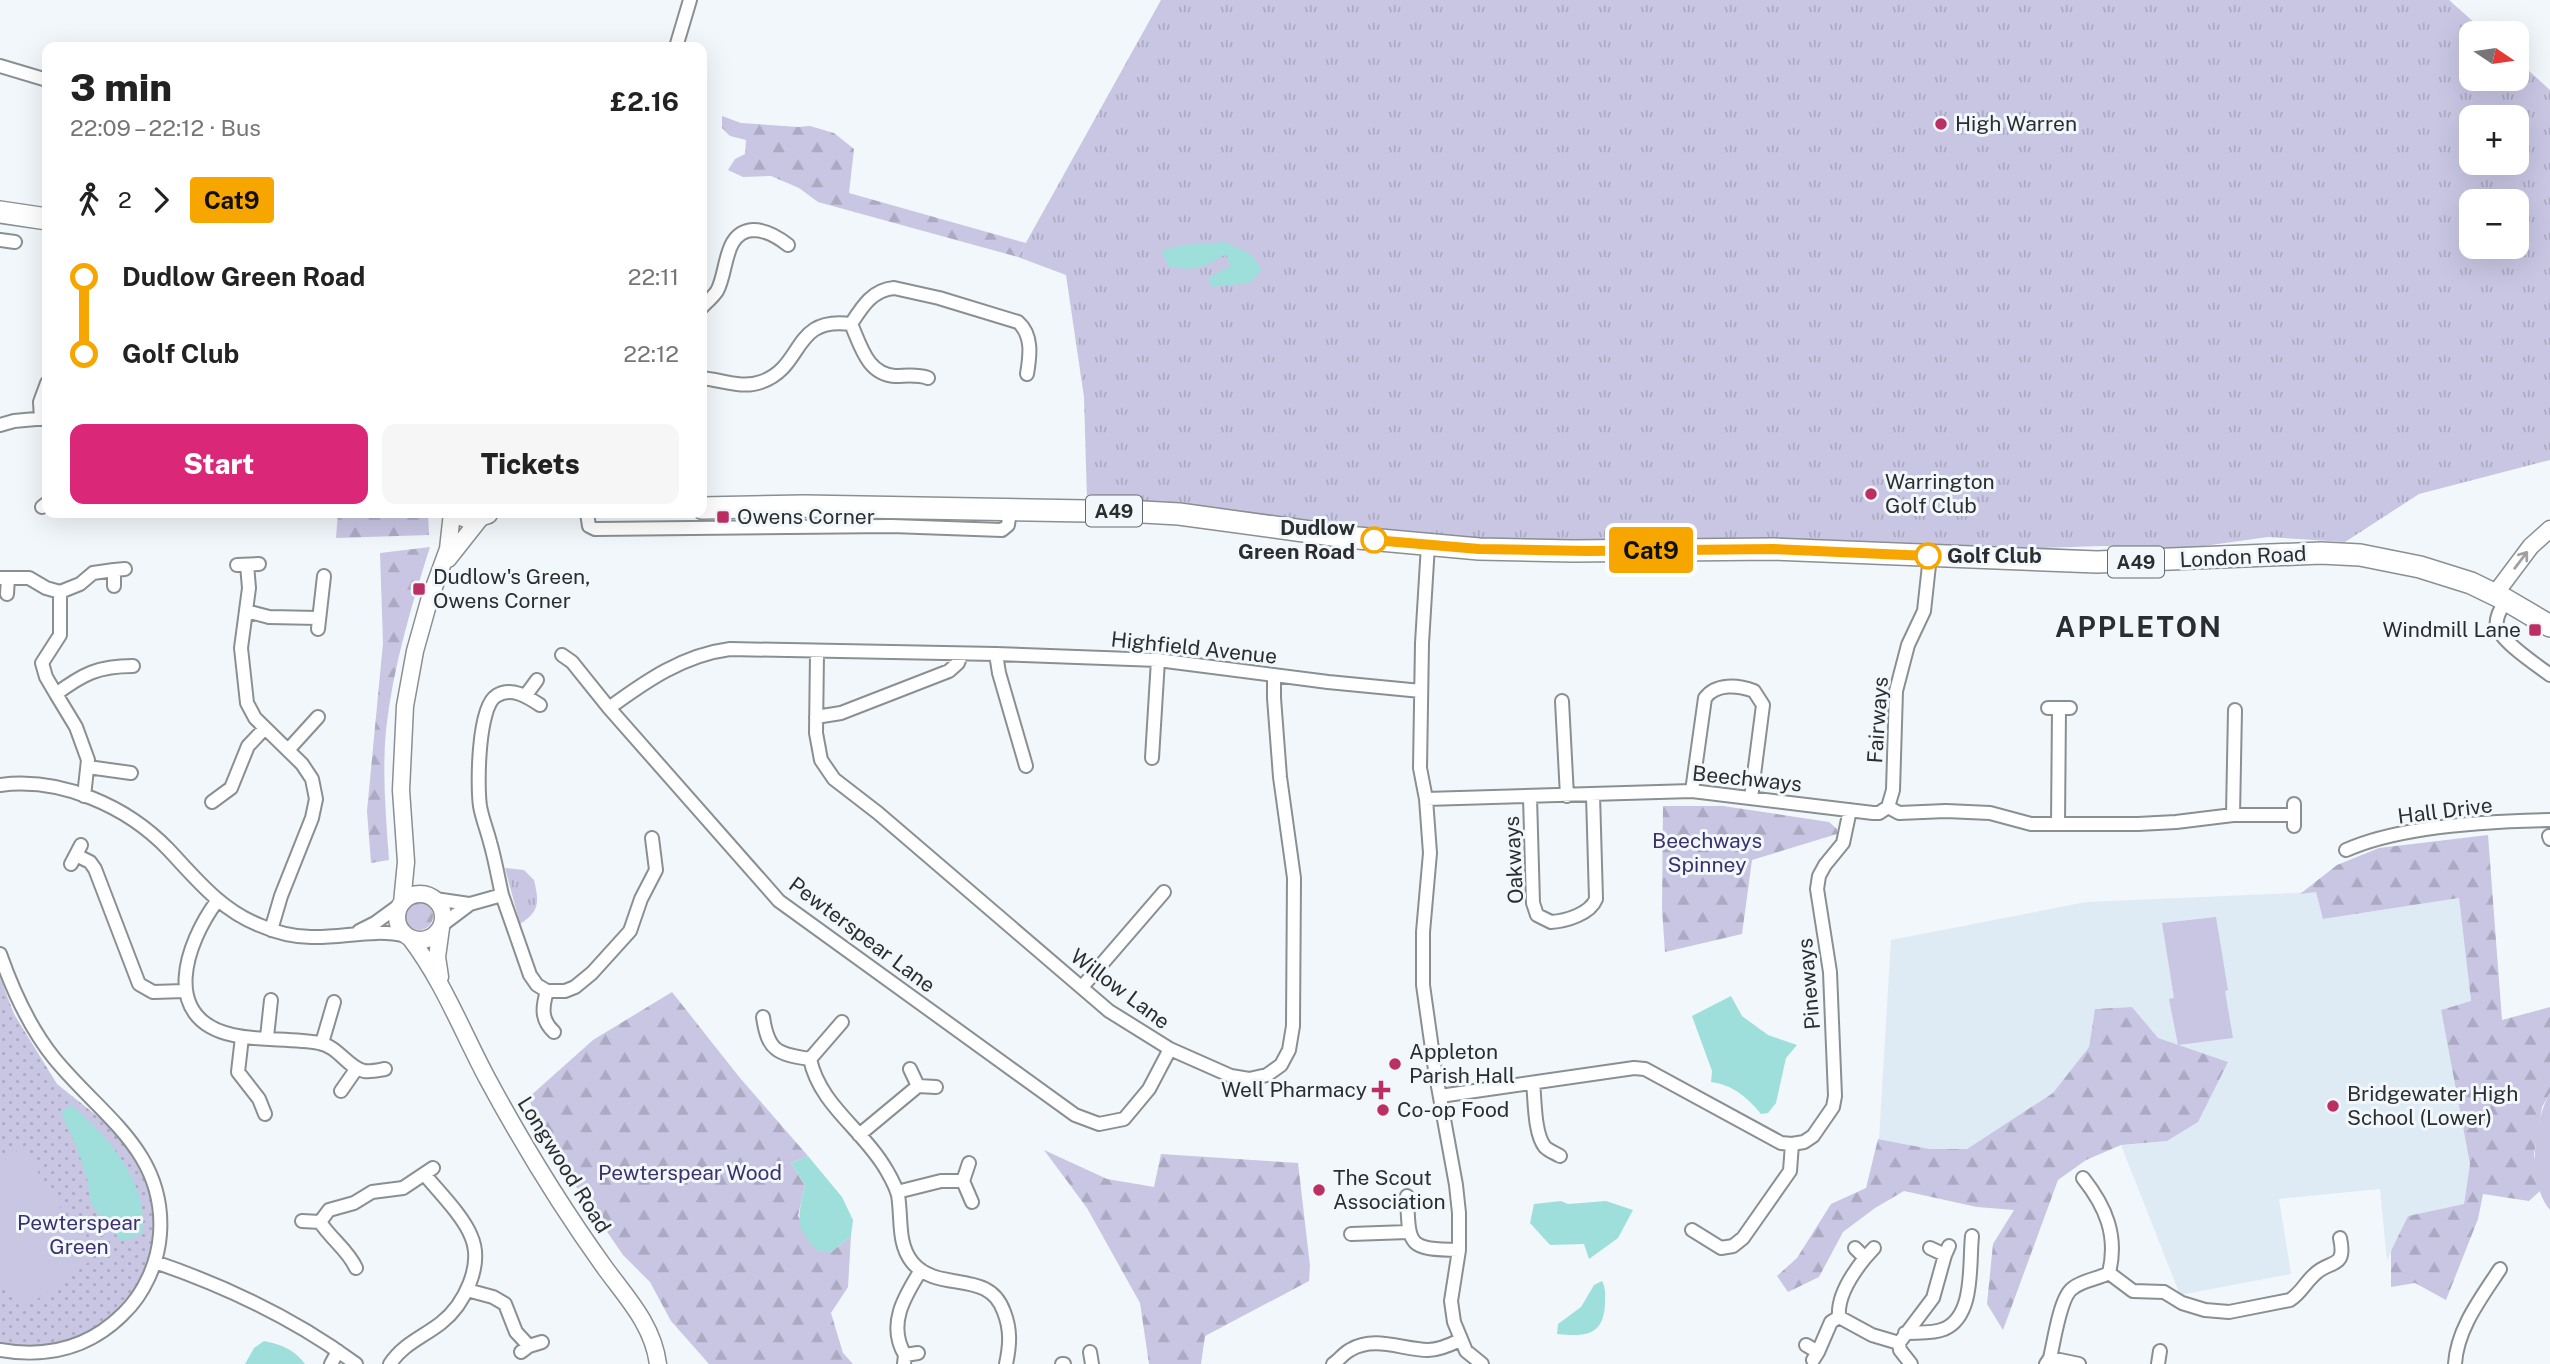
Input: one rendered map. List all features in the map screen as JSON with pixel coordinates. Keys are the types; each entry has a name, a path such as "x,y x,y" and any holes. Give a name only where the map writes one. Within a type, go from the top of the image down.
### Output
{"highway":[{"path":"0,212 42,218"},
{"name":"London Road","path":"707,508 804,506 1180,514 1428,545 1561,551 1774,549 2097,562 2341,553 2380,558 2460,579 2500,597 2550,626"}],"street":[{"path":"678,42 691,0"},
{"path":"0,66 42,79"},
{"path":"707,301 718,289 730,247 739,235 750,230 765,232 789,247"},
{"path":"0,240 15,242"},
{"path":"851,324 867,302 887,289 911,291 1013,319 1026,331 1030,346 1026,376"},
{"path":"707,379 745,385 761,382 781,370 811,331 832,323 851,324"},
{"path":"851,324 866,358 874,369 889,375 918,375 930,379"},
{"path":"0,425 42,418"},
{"path":"588,518 589,526 595,529 892,526 1002,530 1007,525 1010,510"},
{"path":"408,937 398,924 397,917 401,904 406,848 401,790 405,706 415,651 429,601 448,550 451,518"},
{"path":"443,567 483,518"},
{"path":"2550,528 2531,546 2500,597 2497,617 2497,629 2550,676"},
{"path":"1428,545 1423,617 1420,768 1426,799 1430,853 1424,922 1423,985 1457,1185 1460,1250 1451,1301 1454,1322 1466,1351 1482,1364"},
{"name":"Fairways","path":"1888,807 1893,790 1896,691 1908,645 1924,611 1930,556"},
{"path":"248,565 249,588 241,640 250,710 302,764 312,779 314,788 315,808 271,930"},
{"path":"7,594 4,578 29,578 46,588 60,592 73,588 98,571 119,569 114,586"},
{"path":"246,611 318,624 324,576"},
{"path":"60,592 60,635 42,663 46,677 83,744 88,767 83,796"},
{"name":"Highfield Avenue","path":"609,708 639,686 696,656 730,649 1158,660 1421,691"},
{"path":"817,653 816,717 841,713 948,671 958,663 961,654"},
{"path":"996,654 1026,766"},
{"name":"Pewterspear Lane","path":"562,655 572,662 609,708 779,901 1075,1115 1099,1124 1124,1119 1149,1089 1170,1049"},
{"path":"1152,758 1158,660"},
{"path":"56,694 93,670 133,665"},
{"name":"Willow Lane","path":"816,717 819,751 828,773 1110,1011 1170,1049 1231,1076 1249,1079 1275,1070 1286,1058 1293,1026 1294,878 1280,777 1274,698 1275,675"},
{"path":"526,695 537,680"},
{"path":"1692,792 1705,698 1718,688 1731,686 1754,691 1763,705 1751,798"},
{"path":"540,705 526,695 504,692 498,694 489,702 479,757 480,808 502,895 530,975 537,985 547,991 565,991 575,987 623,941 630,931 641,899 656,870 657,844"},
{"path":"1562,701 1567,796"},
{"path":"2058,824 2059,708"},
{"path":"2233,815 2235,710"},
{"path":"289,750 318,717"},
{"path":"211,802 226,794 248,746 265,728"},
{"path":"88,767 131,773"},
{"path":"0,785 44,786 83,796 120,812 139,824 169,850 217,901 243,918 271,930 310,937 355,932 395,933 428,939 456,912 470,904 502,895"},
{"name":"Beechways","path":"1426,799 1692,792 1879,813 1888,807 1899,813 1990,813 2031,824 2151,824 2233,815 2294,815"},
{"name":"Oakways","path":"1530,797 1532,903 1537,915 1551,922 1585,912 1596,899 1593,795"},
{"name":"Pineways","path":"1792,1144 1804,1142 1813,1136 1828,1116 1835,1096 1830,972 1816,889 1825,864 1843,843 1850,810"},
{"name":"Hall Drive","path":"2346,850 2367,841 2451,827 2550,820"},
{"path":"406,848 417,875 443,912 442,926"},
{"path":"76,855 93,865 139,984 153,992 185,991"},
{"path":"1082,987 1164,892"},
{"path":"355,932 375,923 414,895 470,904"},
{"path":"217,901 188,960 185,972 185,991 193,1010 219,1031 242,1037 322,1043 335,1049 363,1071 385,1069"},
{"name":"Longwood Road","path":"441,983 437,957 442,926"},
{"name":"Longwood Road","path":"408,937 441,983 467,1040 528,1150 581,1234 642,1317 651,1336 658,1364"},
{"path":"0,954 21,1005 41,1040 69,1075 124,1131 147,1164 160,1207 160,1241 155,1262 134,1301 121,1316 104,1330 74,1346 31,1359 0,1350"},
{"path":"547,991 543,1016 554,1032"},
{"path":"267,1037 275,997"},
{"path":"322,1043 334,1002"},
{"path":"764,1017 766,1039 772,1047 781,1053 810,1059"},
{"path":"810,1059 842,1022"},
{"path":"242,1037 238,1072 259,1098 266,1115"},
{"path":"810,1059 818,1086 878,1157 897,1192 902,1242 906,1253 921,1270 938,1279 971,1282 982,1286 1002,1304 1010,1337 1006,1364"},
{"path":"341,1091 357,1068"},
{"path":"1440,1096 1634,1068 1645,1069 1655,1072 1768,1138 1792,1144 1790,1171 1743,1238 1733,1246 1721,1248 1692,1230"},
{"path":"910,1069 918,1086"},
{"path":"1533,1083 1542,1143 1560,1156"},
{"path":"859,1135 918,1086 936,1087"},
{"path":"969,1163 962,1181 972,1202"},
{"path":"320,1222 329,1210 354,1203 372,1192 403,1188 429,1171 471,1235 475,1260 467,1290 449,1315 408,1344 390,1364"},
{"path":"2079,1364 2048,1361 2068,1292 2073,1287 2109,1273 2114,1242 2102,1208 2083,1178"},
{"path":"897,1192 941,1181 962,1181"},
{"path":"1407,1196 1408,1232 1414,1243 1426,1249 1460,1250"},
{"path":"302,1221 320,1222"},
{"path":"320,1222 335,1243 347,1251 356,1270"},
{"path":"1351,1234 1408,1232"},
{"path":"1839,1317 1872,1335 1902,1338 1943,1330 1958,1318 1966,1303 1972,1236"},
{"path":"2109,1273 2133,1291 2164,1292 2192,1307 2229,1312 2290,1300 2298,1295 2317,1271 2334,1265 2345,1247"},
{"path":"1839,1317 1840,1298 1870,1253 1855,1248"},
{"path":"1911,1364 1900,1350 1902,1338 1933,1298 1947,1250 1930,1248"},
{"path":"155,1262 202,1278 256,1302 297,1324 356,1364"},
{"path":"2455,1364 2456,1349 2461,1336 2501,1267"},
{"path":"909,1357 897,1333 898,1317 908,1291 921,1270"},
{"path":"467,1290 493,1297 505,1304 525,1349 542,1342"},
{"path":"1806,1345 1816,1356 1831,1322 1839,1317"},
{"path":"1333,1364 1351,1349 1365,1345 1380,1343 1428,1350 1443,1348 1460,1340"},
{"path":"331,1364 338,1351"}],"shaded area":[{"path":"1225,242 1252,255 1262,270 1250,283 1212,287 1208,278 1230,266 1226,254 1204,266 1185,269 1168,266 1162,250 1183,245"},
{"name":"Bridgewater High School (Lower)","path":"2316,892 2324,919 2459,898 2471,1002 2441,1010 2470,1164 2464,1204 2408,1216 2387,1261 2380,1189 2279,1199 2291,1274 2180,1295 2121,1145 2167,1141 2157,1038 2132,1007 2095,1009 2089,1047 2053,1093 1967,1149 1930,1149 1879,1139 1891,940 2086,902"},
{"path":"1731,996 1742,1016 1768,1035 1797,1045 1786,1058 1776,1103 1768,1113 1761,1114 1733,1089 1711,1082 1712,1071 1692,1016"},
{"path":"71,1105 111,1146 133,1179 143,1215 142,1234 123,1241 109,1229 91,1203 87,1178 77,1148 61,1113"},
{"path":"808,1156 842,1197 853,1220 851,1236 831,1252 819,1252 801,1229 799,1214 805,1185 791,1163"},
{"path":"1561,1201 1568,1204 1606,1201 1633,1210 1618,1238 1589,1259 1584,1244 1550,1245 1530,1223 1534,1204"},
{"path":"1602,1281 1605,1292 1604,1314 1597,1328 1584,1334 1557,1334 1558,1324 1581,1307 1594,1285"},
{"path":"264,1341 287,1348 305,1364 245,1364 254,1348"}],"green space":[{"name":"Warrington Golf Club","path":"1161,0 2449,0 2473,21 2459,21 2459,91 2529,91 2529,71 2550,90 2550,460 2419,494 2345,542 2268,537 2189,548 2102,546 1890,553 1573,551 1203,517 1087,499 1084,397 1066,275 1018,257"},
{"path":"722,116 741,123 810,126 834,133 854,149 849,193 1026,243 1018,257 818,202 799,188 771,176 743,177 728,170 735,159 745,154 746,140 730,136 722,128"},
{"path":"338,518 428,518 429,535 336,538"},
{"path":"430,547 398,660 389,707 384,779 389,860 371,863 367,811 383,643 380,553"},
{"name":"Beechways Spinney","path":"1663,806 1723,806 1829,822 1837,829 1837,834 1752,860 1742,934 1665,952 1662,909"},
{"path":"2488,835 2502,1020 2550,1007 2550,1093 2542,1107 2534,1154 2540,1191 2529,1201 2483,1194 2478,1219 2446,1300 2415,1283 2391,1287 2391,1251 2408,1216 2464,1204 2470,1164 2441,1010 2471,1001 2459,898 2323,919 2316,892 2300,894 2337,865 2379,848"},
{"path":"505,868 524,870 534,880 537,894 535,910 520,924"},
{"path":"419,902 429,906 433,916 429,926 419,930 409,926 405,916 409,906"},
{"path":"2216,917 2233,1038 2178,1045 2169,999 2174,998 2162,923"},
{"name":"Pewterspear Green","path":"0,977 14,1014 57,1084 111,1127 146,1167 160,1229 140,1296 78,1348 0,1350"},
{"name":"Pewterspear Wood","path":"672,992 740,1078 808,1156 791,1163 805,1185 798,1216 819,1252 831,1252 851,1236 848,1287 831,1313 843,1353 853,1364 709,1364 671,1321 650,1282 623,1255 555,1156 528,1098 593,1040"},
{"path":"2132,1007 2158,1038 2228,1062 2198,1122 2167,1141 2121,1145 2086,1160 2058,1180 2003,1330 1987,1304 1993,1244 2014,1210 1977,1207 1904,1191 1843,1232 1819,1277 1788,1292 1777,1276 1797,1258 1831,1204 1866,1188 1878,1139 1930,1149 1967,1149 2053,1093 2089,1047 2095,1009"},
{"path":"2550,1093 2550,1210 2538,1184 2535,1152 2540,1120"},
{"path":"22,1147 93,1259 22,1310 0,1279 0,1163"},
{"path":"1044,1150 1107,1179 1154,1187 1161,1154 1298,1163 1310,1266 1309,1281 1205,1336 1201,1364 1149,1364 1140,1303 1087,1208"}],"bus line":[{"name":"Cat9","path":"1374,540 1479,549 1774,549 1928,556"}],"place":[{"name":"High Warren","path":"1941,124"},
{"name":"Warrington Golf Club","path":"1871,494"},
{"name":"Owens Corner","path":"723,517"},
{"name":"Dudlow Green Road","path":"1374,540"},
{"name":"Golf Club","path":"1928,556"},
{"name":"Dudlow's Green, Owens Corner","path":"419,589"},
{"name":"Windmill Lane","path":"2535,630"},
{"name":"Appleton Parish Hall","path":"1395,1064"},
{"name":"Well Pharmacy","path":"1381,1090"},
{"name":"Bridgewater High School (Lower)","path":"2333,1106"},
{"name":"Co-op Food","path":"1383,1110"},
{"name":"The Scout Association","path":"1319,1190"}],"district":[{"name":"APPLETON","path":"2139,627"}]}
